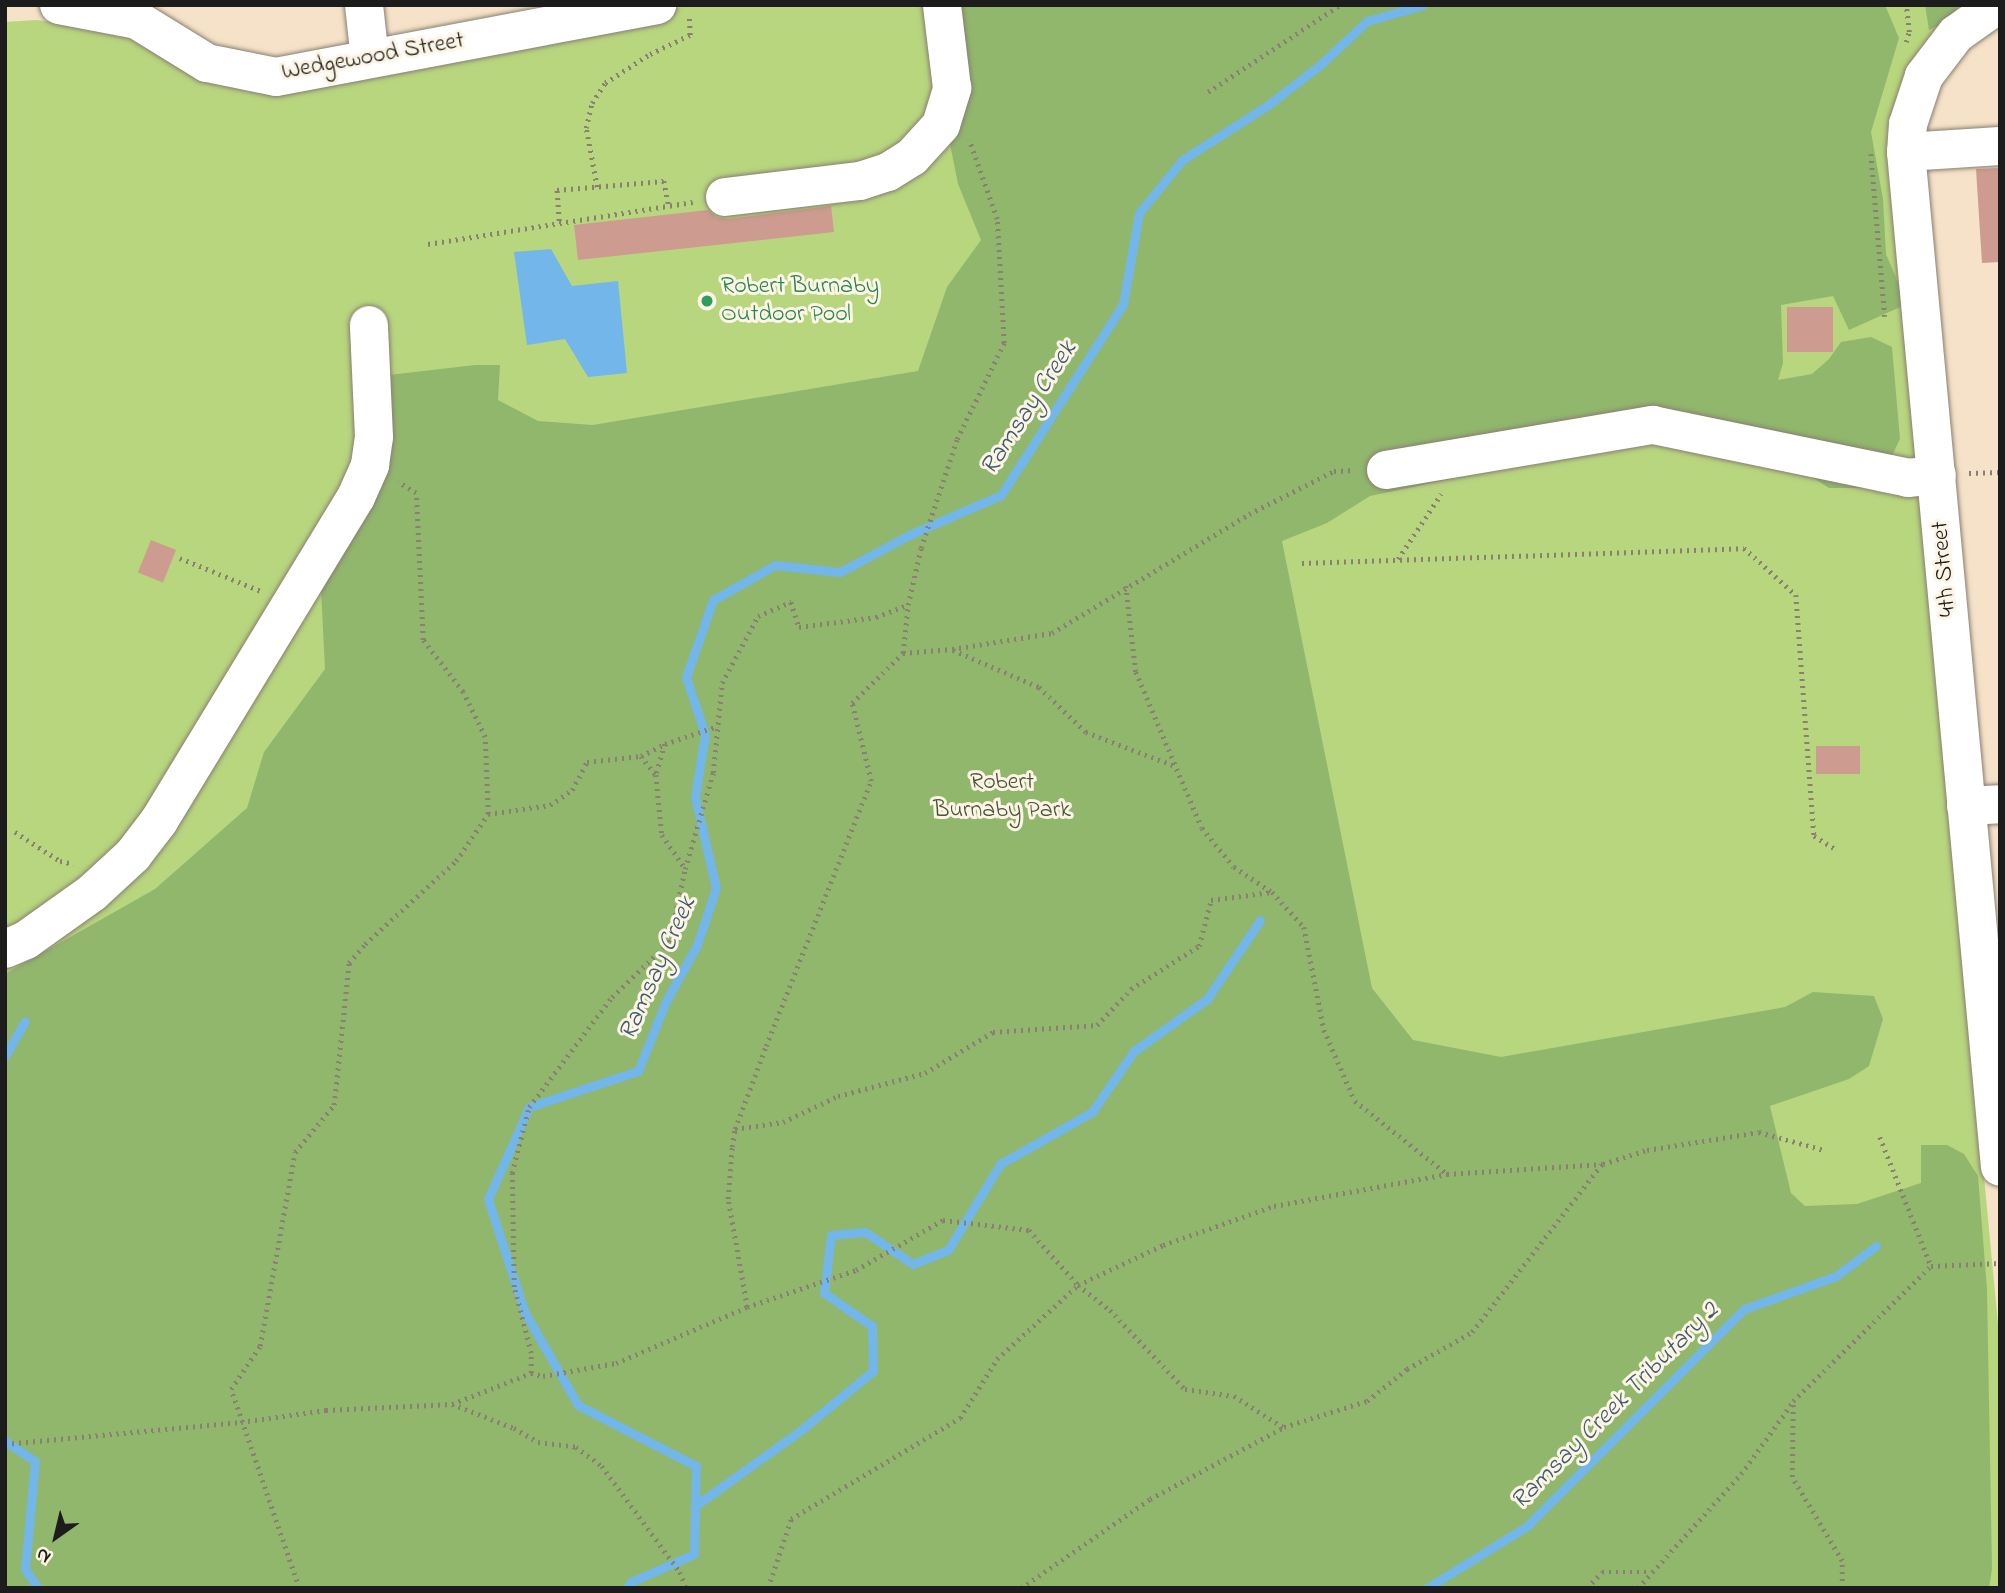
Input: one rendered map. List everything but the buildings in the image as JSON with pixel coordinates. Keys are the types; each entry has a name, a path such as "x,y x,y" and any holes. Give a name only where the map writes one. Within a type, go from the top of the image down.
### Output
{"street":[{"name":"Wedgewood Street","path":"59,5 136,13 207,63 276,77 657,5"},
{"path":"364,5 370,59"},
{"path":"725,197 860,181 888,172 912,157 941,125 949,102 952,78 942,5"},
{"name":"4th Street","path":"1997,5 1969,22 1956,34 1924,76 1908,124 1906,152 1937,475 1983,805 2000,1167"},
{"path":"1906,152 2000,146"},
{"path":"5,950 26,940 133,855 159,821 289,603 356,497 370,465 374,437 369,325"},
{"path":"1386,470 1653,425 1908,478 1937,475"}],"path":[{"path":"597,187 586,128 592,103 605,83 650,54 690,35 688,5"},
{"path":"1208,92 1340,5"},
{"path":"747,1307 728,1199 735,1129 872,781 852,703 903,653 908,605 921,548 957,439 1004,343 997,219 965,131 949,102"},
{"path":"559,221 556,190 664,181 669,206"},
{"path":"428,244 559,221 725,197"},
{"path":"1398,559 1467,456"},
{"path":"299,1588 231,1389 260,1346 295,1152 334,1105 349,963 365,944 456,861 488,814 485,737 463,692 423,640 416,493 370,465"},
{"path":"903,653 952,649 1052,633 1249,514 1334,471 1386,470"},
{"path":"1302,562 1744,548 1796,594 1814,836 1834,848"},
{"path":"180,558 289,603"},
{"path":"1126,586 1136,672 1202,828 1234,867 1272,892 1304,927 1324,1030 1355,1101 1447,1174"},
{"path":"531,1373 531,1353 514,1287 512,1173 529,1107 612,997 669,943 685,869 713,773 722,683 758,616 791,601 799,627 876,617 908,605"},
{"path":"952,649 1039,687 1086,732 1176,766"},
{"path":"488,814 550,805 572,790 587,762 641,756 665,744 716,726"},
{"path":"665,744 656,775 662,835 685,869"},
{"path":"641,756 656,775"},
{"path":"15,832 60,861 112,874"},
{"path":"735,1129 783,1122 838,1096 925,1073 993,1032 1097,1024 1131,989 1199,946 1212,900 1272,892"},
{"path":"768,1588 790,1519 960,1418 997,1359 1078,1285 1163,1245 1274,1206 1447,1174 1602,1164 1647,1150 1759,1132 1824,1150"},
{"path":"1880,1137 1931,1266"},
{"path":"1021,1588 1150,1499 1284,1427 1367,1401 1407,1370 1472,1332 1602,1164"},
{"path":"5,1444 241,1422 326,1410 452,1404 531,1373 544,1376 616,1363 747,1307 856,1270 943,1220 1029,1230 1078,1285 1110,1310 1185,1389 1234,1396 1284,1427"},
{"path":"1638,1588 1741,1474 1793,1401 1931,1266 2000,1263"},
{"path":"1793,1401 1792,1477 1842,1560 1842,1588"},
{"path":"452,1404 514,1428 538,1442 576,1447 602,1466 680,1572 686,1588"},
{"path":"1587,1588 1602,1572 1652,1572"}],"green space":[{"name":"Robert Burnaby Park","path":"691,5 1963,5 1946,20 1889,143 1888,168 2000,1345 1999,1588 5,1588 5,22 36,20 101,29 129,38 206,79 261,93"},
{"name":"Robert Burnaby Park","path":"953,5 1885,5 1899,38 1871,132 1883,199 1886,254 1907,304 1849,330 1833,296 1781,305 1783,363 1778,380 1812,374 1829,359 1841,342 1871,337 1892,347 1900,439 1888,464 1868,488 1829,488 1743,433 1679,423 1537,461 1370,496 1327,523 1282,541 1372,988 1413,1040 1501,1057 1785,1007 1813,992 1874,996 1883,1019 1869,1066 1849,1079 1770,1106 1791,1193 1805,1206 1857,1204 1921,1183 1921,1145 1947,1145 1964,1154 1978,1176 1987,1289 1992,1569 1989,1588 5,1588 5,974 155,889 247,808 264,752 325,669 321,589 389,375 475,365 500,365 498,400 538,421 593,425 918,371 947,287 981,240 958,184 950,144 960,84"},
{"path":"1925,5 1958,5 1951,20 1929,30"}],"water":[{"path":"551,249 572,286 618,281 627,373 588,377 565,339 527,345 514,252"}],"waterway":[{"name":"Ramsay Creek","path":"626,1588 631,1582 694,1554 696,1466 578,1405 525,1313 488,1199 529,1107 638,1071 666,1001 697,945 716,888 695,797 705,734 686,677 713,600 775,565 840,572 909,535 1001,495 1123,304 1139,213 1182,160 1268,105 1321,64 1367,21 1423,5"},
{"path":"695,1506 801,1430 873,1371 872,1326 824,1293 831,1235 865,1232 913,1264 948,1250 1000,1164 1092,1112 1134,1051 1207,999 1260,920"},
{"path":"5,1056 25,1021"},
{"name":"Ramsay Creek Tributary 2","path":"1427,1588 1527,1526 1744,1309 1836,1276 1876,1246"},
{"path":"5,1441 35,1461 25,1569 38,1588"}],"place":[{"name":"Robert Burnaby Outdoor Pool","path":"707,301"}]}
